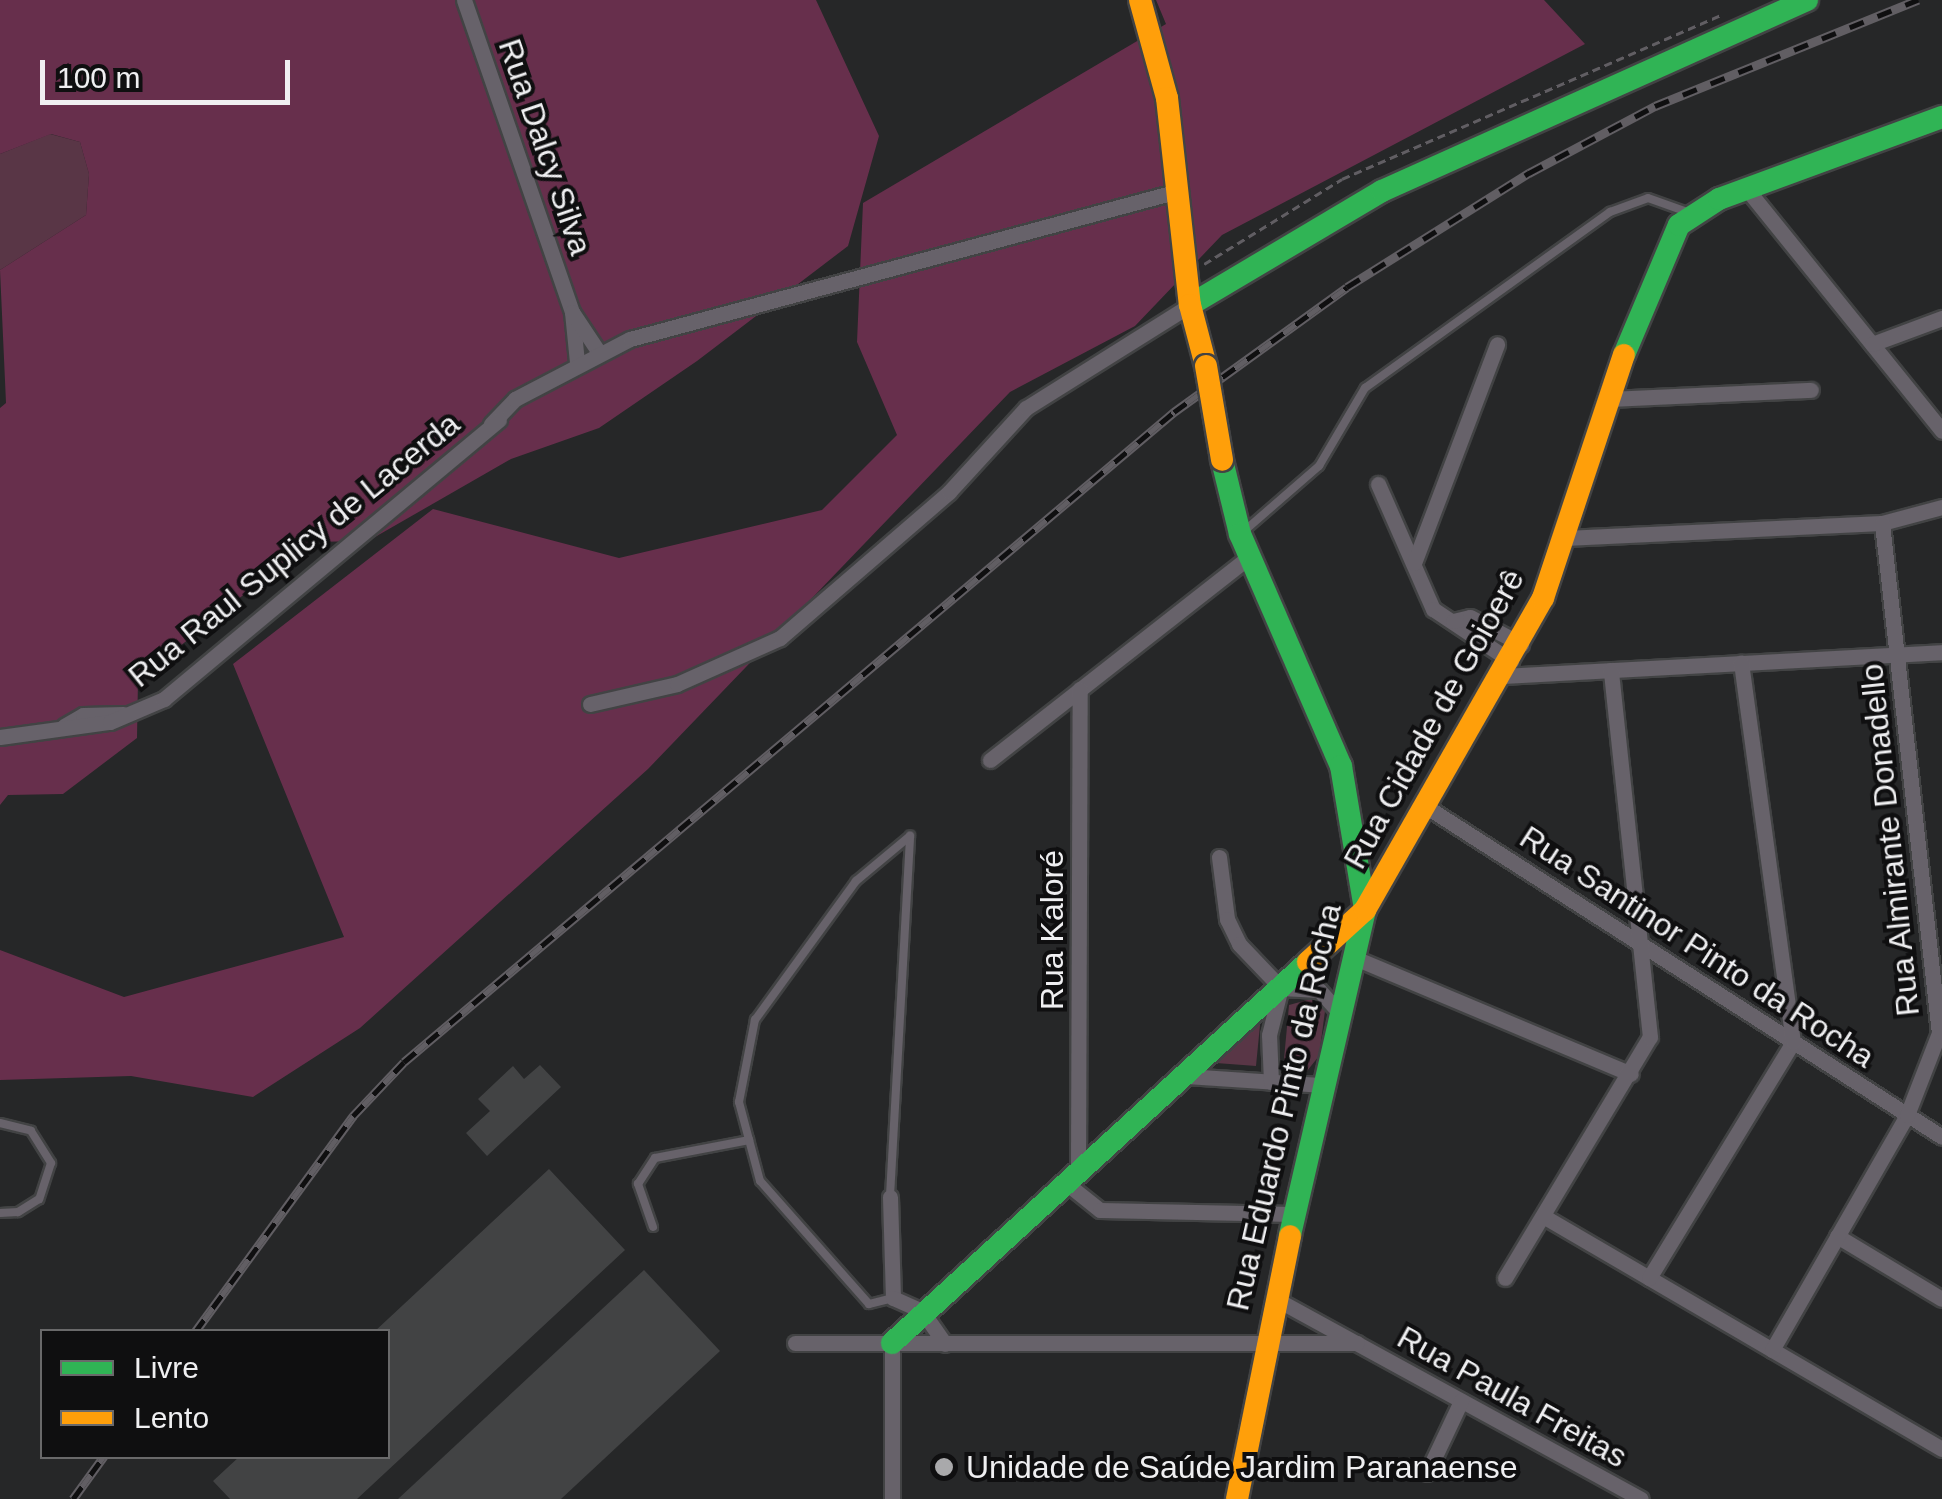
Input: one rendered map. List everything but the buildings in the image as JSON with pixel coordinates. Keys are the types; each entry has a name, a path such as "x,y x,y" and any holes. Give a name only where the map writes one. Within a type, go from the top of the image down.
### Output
{"street":[{"name":"Rua Dalcy Silva","path":"464,0 572,312 576,362"},
{"name":"Rua Eduardo Pinto da Rocha","path":"1140,0 1167,98 1190,305 1240,534 1341,766 1365,910 1320,1085 1274,1298 1237,1499"},
{"path":"590,704 678,684 780,638 949,492 1026,408 1190,305 1396,184 1807,0"},
{"name":"Rua Cidade de Goioerê","path":"892,1343 1365,910 1422,804 1511,660 1565,538 1651,277 1672,235 1691,214 1746,188 1942,117"},
{"path":"1746,188 1942,432"},
{"name":"Rua Raul Suplicy de Lacerda","path":"0,737 60,728 98,712 130,716 177,689 491,424 534,390 598,351 642,346 668,331 1017,235 1033,226 1096,219 1126,203 1178,191"},
{"name":"Rua Dalcy Silva","path":"572,312 598,351"},
{"path":"1872,344 1942,318"},
{"path":"1414,564 1497,344"},
{"path":"1611,399 1811,390"},
{"path":"1378,484 1433,608 1453,621 1470,617 1511,660 1611,670 1942,652"},
{"path":"1565,538 1882,523 1942,506"},
{"name":"Rua Almirante Donadello","path":"1772,1350 1907,1115 1938,1033 1938,960 1882,523"},
{"path":"990,760 1250,556"},
{"path":"1649,1278 1793,1042 1741,663"},
{"path":"1505,1278 1631,1074 1651,1027 1611,670"},
{"name":"Rua Kaloré","path":"1072,1177 1080,689"},
{"name":"Rua Santinor Pinto da Rocha","path":"1422,804 1942,1137"},
{"path":"1219,857 1231,932 1281,988 1319,990 1339,1012"},
{"path":"1355,958 1631,1074"},
{"path":"1271,1082 1269,1036 1281,988"},
{"path":"1186,1076 1320,1085"},
{"path":"1072,1177 1100,1210 1292,1214"},
{"path":"890,1197 893,1298 922,1312 945,1344"},
{"path":"1542,1216 1942,1449"},
{"path":"1837,1236 1942,1298"},
{"name":"Rua Paula Freitas","path":"1274,1298 1641,1499"},
{"name":"Rua Paula Freitas","path":"795,1343 1357,1344"},
{"path":"892,1343 892,1499"},
{"path":"1427,1473 1461,1401"}],"lane":[{"path":"1240,534 1319,466 1364,388 1610,212 1648,198 1691,214"},
{"path":"890,1197 910,836 856,881 754,1020 739,1102 760,1181 869,1304 893,1298"},
{"path":"0,1122 31,1130 51,1164 39,1199 18,1212 0,1213"},
{"path":"653,1227 638,1184 654,1158 750,1140"}],"path":[{"path":"1196,269 1342,180 1738,8"}],"shaded area":[{"path":"0,0 816,0 879,136 848,246 697,361 599,428 511,459 368,541 309,542 138,680 137,738 63,794 8,795 0,805 0,408 6,403 0,270 86,215 89,174 80,142 51,134 0,154"},
{"path":"1156,0 1544,0 1585,44 1222,235 1135,326 1010,392 648,769 360,1028 253,1097 131,1076 0,1080 0,950 124,997 344,937 233,664 433,509 619,558 822,510 897,435 857,342 863,203 1166,24"},
{"path":"50,134 80,142 89,174 86,215 0,270 0,154"},
{"path":"1311,999 1325,1011 1319,1056 1307,1071 1283,1070 1289,1005"},
{"path":"1261,1015 1256,1066 1216,1063 1214,1061"}],"railway":[{"path":"197,1329 353,1116 404,1062 1174,412 1347,287 1529,173 1655,106 1918,0"},
{"path":"73,1499 102,1459"}],"traffic: fast":[{"path":"1190,305 1382,191 1807,0"},
{"path":"1624,355 1679,225 1719,199 1942,117"},
{"path":"1222,460 1240,534 1341,766 1365,910 1290,1236"},
{"path":"892,1343 1308,962"}],"traffic: slow":[{"path":"1140,0 1167,98 1190,305 1206,366"},
{"path":"1308,962 1365,910 1543,598 1624,355"},
{"path":"1206,366 1222,460"},
{"path":"1237,1499 1290,1236"}],"place":[{"name":"Unidade de Saúde Jardim Paranaense","path":"944,1467"}]}
